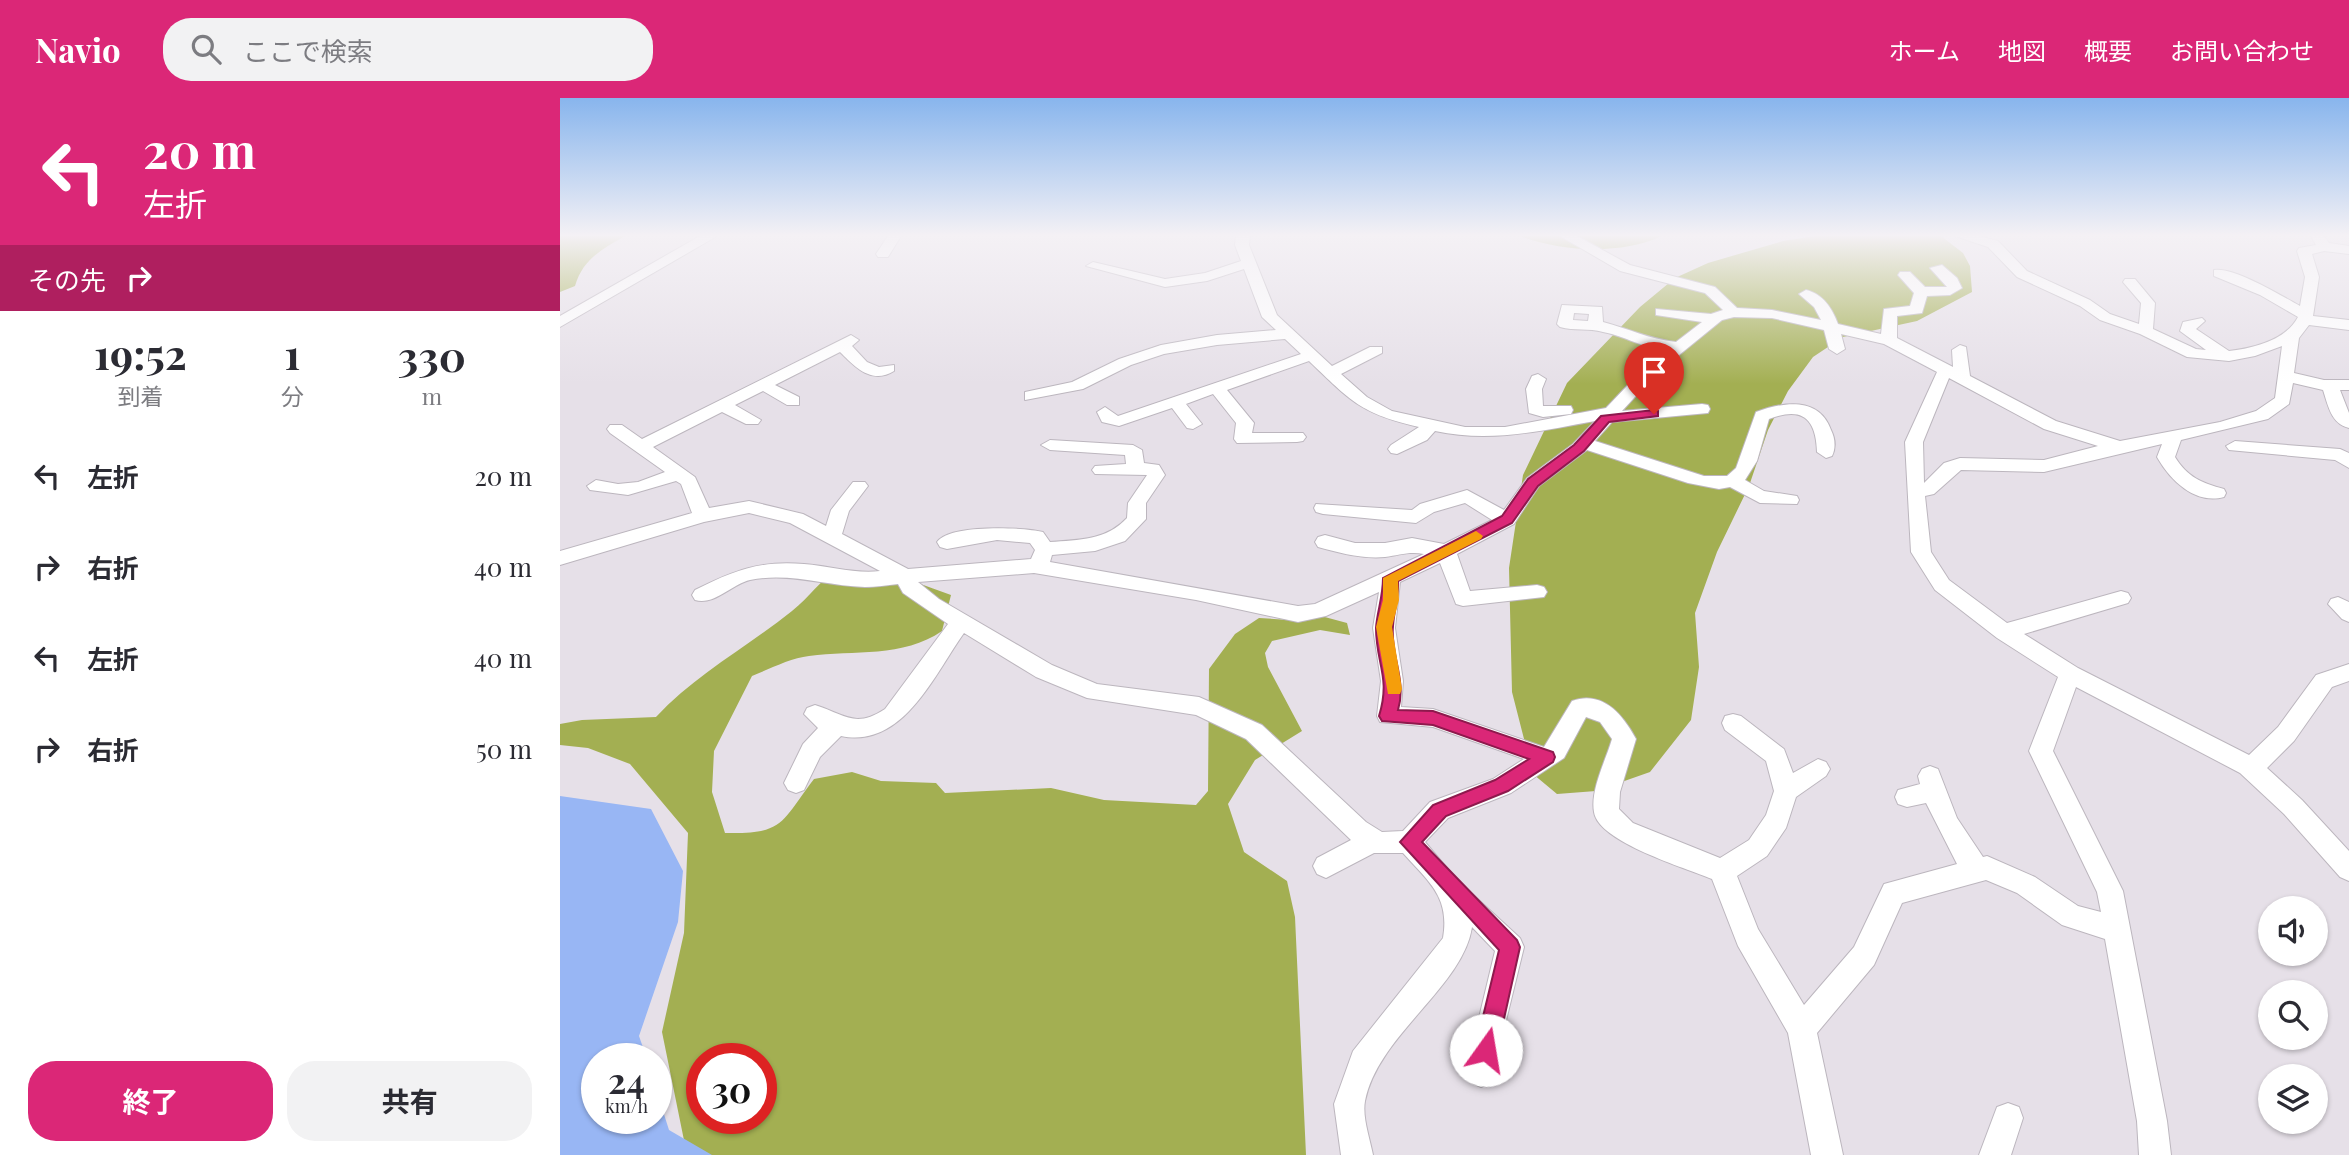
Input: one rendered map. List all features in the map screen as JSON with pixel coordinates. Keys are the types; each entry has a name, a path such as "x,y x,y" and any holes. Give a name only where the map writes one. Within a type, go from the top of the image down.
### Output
{"street":[{"path":"560,322 624,285"},
{"path":"1258,285 1270,317 1370,406 1387,415 1465,432 1505,432 1604,415 1702,409"},
{"path":"1692,285 1710,290 1733,312"},
{"path":"1915,285 1921,292 1950,291 1955,288 1954,285"},
{"path":"2047,285 2085,303 2105,317 2145,331 2193,354 2225,356 2249,353 2291,337 2306,318 2313,285"},
{"path":"2134,285 2150,302 2145,331"},
{"path":"2249,285 2265,292 2306,318"},
{"path":"1889,340 1889,312 1917,310 1921,292"},
{"path":"1806,294 1817,299 1834,328 1837,349"},
{"path":"1661,312 1715,319"},
{"path":"1041,558 1211,588 1298,614 1319,611 1507,520 1533,482 1583,443 1604,415 1651,370 1715,319 1733,312 1772,314 1889,340 2050,425 2084,438 2120,446"},
{"path":"2286,317 2349,326"},
{"path":"2197,321 2188,326 2188,331 2225,356"},
{"path":"1595,326 1623,332 1644,343 1680,346"},
{"path":"1031,396 1077,386 1125,362 1161,351 1217,340 1289,334"},
{"path":"1915,490 1928,490 1950,467 1960,464 2044,466 2120,446 2205,431 2262,415 2283,400 2291,337"},
{"path":"641,446 846,342 861,365 880,373 888,369"},
{"path":"1331,373 1376,350"},
{"path":"1960,350 1962,380"},
{"path":"1105,412 1108,418 1119,421 1312,355"},
{"path":"1945,371 1922,418 1914,442 1915,490 1922,552 1942,585 2004,632 2070,674 2251,769 2293,807 2349,869"},
{"path":"2286,376 2330,385 2349,385"},
{"path":"1538,379 1534,389 1535,409 1543,412 1584,407 1604,415"},
{"path":"762,384 793,401"},
{"path":"1173,384 1193,424"},
{"path":"2330,385 2338,412 2349,423"},
{"path":"1217,388 1245,423 1243,439 1297,437"},
{"path":"722,405 752,420"},
{"path":"1583,443 1632,457 1675,474 1719,483 1732,480 1743,472 1762,416 1772,411 1808,411 1819,418 1827,436 1826,452"},
{"path":"1397,449 1421,436 1430,425"},
{"path":"616,429 689,481 703,516"},
{"path":"2205,431 2241,448 2340,455 2349,462"},
{"path":"2174,436 2166,457 2173,471 2194,488 2217,494"},
{"path":"1050,444 1133,450 1136,468"},
{"path":"702,595 744,574 803,571 866,580 1041,558 1100,545 1129,529 1137,519 1137,497 1147,491 1156,475 1153,469 1101,470"},
{"path":"596,486 613,492 631,491 678,473"},
{"path":"1732,480 1760,497 1790,500"},
{"path":"832,537 840,510 859,486"},
{"path":"1323,508 1416,517 1427,508 1467,496 1507,520"},
{"path":"560,558 703,516 750,507 796,517 905,576 910,588 1044,671 1095,692 1199,706 1254,732 1357,830 1379,843 1409,842 1439,810 1502,786 1556,751 1580,708 1603,710 1616,721 1624,739 1608,792 1606,812 1624,831 1722,871 1748,937 1802,1029 1827,1155"},
{"path":"947,542 997,533 1018,533 1036,537 1041,558"},
{"path":"1325,542 1355,550 1412,545 1446,551"},
{"path":"1446,551 1463,599 1536,592"},
{"path":"1390,578 1391,600 1384,627 1395,694 1388,716 1433,718 1546,757"},
{"path":"2004,632 2121,598"},
{"path":"2345,613 2345,624 2349,627"},
{"path":"815,714 827,724 836,726 879,726 893,715 961,622"},
{"path":"2251,769 2286,734 2324,681 2349,672"},
{"path":"2070,674 2041,751 2110,891 2155,1155"},
{"path":"1722,871 1758,848 1777,820 1786,791 1776,756 1733,723"},
{"path":"796,783 807,754 818,738 836,726"},
{"path":"1786,791 1818,769"},
{"path":"1907,797 1931,783 1960,849 1978,870"},
{"path":"1326,866 1374,840"},
{"path":"1409,842 1510,947 1481,1072"},
{"path":"1802,1029 1864,956 1894,893 1987,868 2026,885 2071,915 2117,930"},
{"path":"1357,1155 1349,1104 1363,1061 1457,943 1460,916 1445,882"},
{"path":"1995,1155 2008,1118"}],"green space":[{"path":"560,285 575,285 575,286 560,292"},
{"path":"1666,285 1971,285 1972,292 1917,321 1843,337 1813,357 1788,391 1768,430 1749,486 1717,552 1695,613 1699,667 1691,720 1650,772 1596,791 1557,794 1533,774 1512,692 1509,568 1523,475 1567,383 1640,307"},
{"path":"840,569 915,582 951,595 942,631 927,640 895,649 802,657 752,676 714,751 712,792 725,833 770,828 786,816 814,779 852,772 881,781 936,783 945,793 1051,788 1104,800 1196,805 1208,791 1209,669 1235,634 1259,618 1289,620 1321,616 1347,623 1350,635 1320,630 1272,641 1265,653 1268,667 1302,731 1255,760 1228,804 1244,852 1287,881 1295,917 1306,1155 687,1155 672,1081 672,1043 664,1043 662,1032 684,933 688,833 630,764 588,748 560,745 560,724 582,720 656,717 704,674 792,611"}],"water":[{"path":"560,796 651,809 683,871 678,922 639,1036 641,1043 581,1043 581,1134 672,1134 672,1132 712,1155 560,1155"}],"slow traffic":[{"path":"1394,689 1384,627 1391,600 1390,578 1476,536"}],"route":[{"path":"1486,1050 1510,947 1409,842 1439,810 1502,786 1546,757 1433,718 1388,716 1395,694 1384,627 1391,600 1390,578 1507,520 1533,482 1579,448 1605,418 1654,414"}]}
